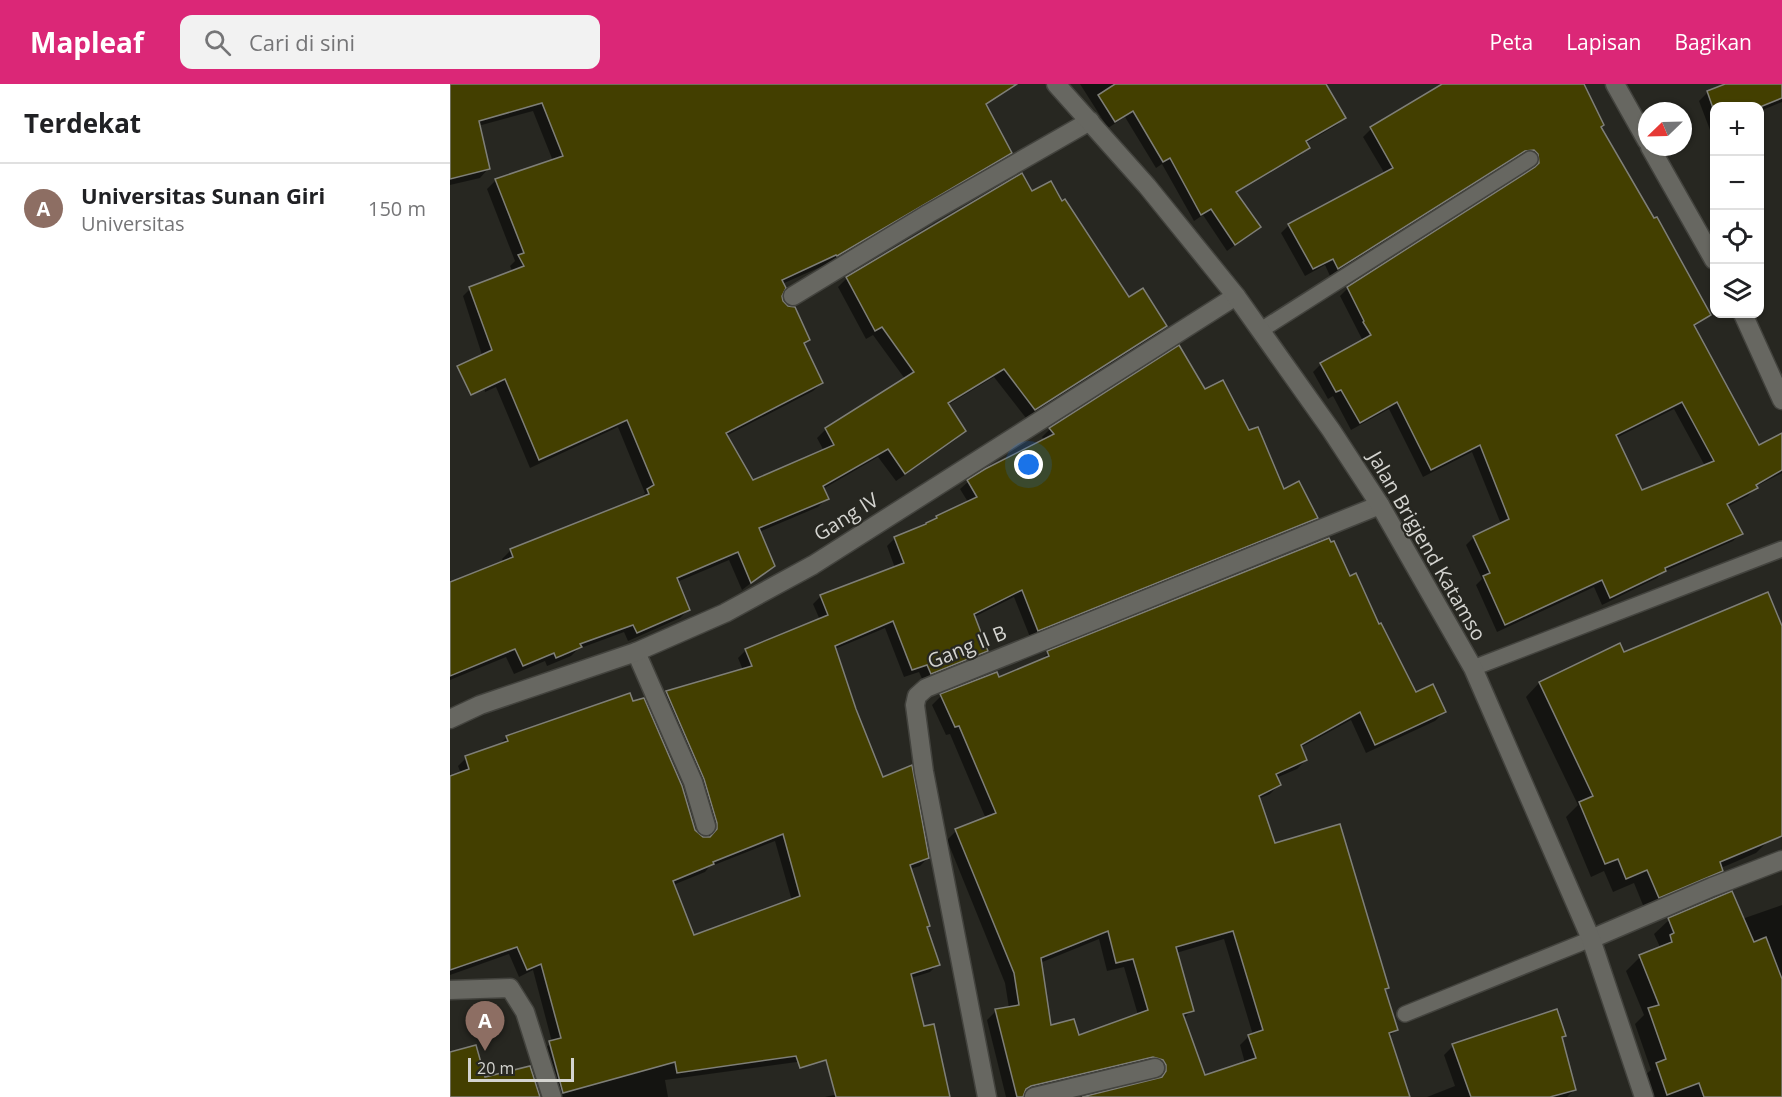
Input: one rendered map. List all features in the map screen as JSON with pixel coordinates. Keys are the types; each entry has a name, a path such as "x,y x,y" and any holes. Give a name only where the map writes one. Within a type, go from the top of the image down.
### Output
{"street":[{"name":"Jalan Brigjend Katamso","path":"1056,84 1147,186 1236,296 1331,430 1380,505 1473,668 1591,939 1644,1097"},
{"path":"1615,84 1638,125"},
{"path":"793,296 928,214 1090,121"},
{"path":"1655,156 1710,253"},
{"name":"Gang IV","path":"450,719 480,705 636,652 725,613 813,565 1236,296"},
{"path":"1745,318 1782,400"},
{"name":"Gang II B","path":"987,1097 924,772 915,705 917,696 926,688 1380,505"},
{"path":"636,652 693,782 706,826"},
{"path":"1591,939 1712,887 1782,860"},
{"path":"450,990 510,988 525,1012 552,1097"},
{"path":"1034,1097 1155,1068"}],"lane":[{"path":"1261,330 1530,159"},
{"path":"1473,668 1782,549"},
{"path":"1405,1014 1591,939"}],"building":[{"path":"450,84 1017,84 986,104 1012,153 837,256 782,280 786,288 782,296 783,301 788,306 795,307 810,340 804,343 823,383 726,433 753,480 834,445 825,428 914,372 882,327 875,331 846,277 1022,173 1032,191 1051,181 1062,201 1065,199 1129,297 1143,288 1167,326 1035,410 1004,369 948,403 966,431 905,474 888,449 823,486 829,499 759,528 775,566 751,583 738,552 677,578 690,610 637,633 633,625 580,644 582,647 556,658 554,653 523,666 515,649 450,676 450,582 513,557 510,549 649,494 647,489 654,485 627,420 539,460 505,379 471,395 457,366 492,350 469,287 524,266 518,255 524,253 495,179 563,156 542,103 479,121 490,169 450,179"},
{"path":"1115,84 1326,84 1346,118 1306,141 1310,148 1236,192 1261,227 1235,245 1211,209 1201,215 1170,158 1163,162 1133,111 1115,122 1098,95"},
{"path":"1442,84 1584,84 1604,125 1601,127 1654,218 1657,217 1710,313 1710,316 1694,325 1759,445 1782,433 1782,470 1756,485 1758,488 1727,504 1743,534 1665,568 1666,571 1610,598 1602,580 1505,625 1483,576 1490,573 1473,536 1509,519 1480,445 1431,470 1397,402 1360,423 1341,390 1336,392 1320,363 1371,335 1347,287 1535,167 1539,163 1538,154 1534,150 1525,151 1338,269 1333,259 1313,269 1288,224 1393,168 1370,127","holes":["1682,402 1714,461 1642,490 1616,435"]},
{"path":"1725,84 1782,84 1782,98 1764,105 1764,102 1711,102 1707,91"},
{"path":"1179,345 1205,389 1223,380 1249,430 1258,427 1284,489 1299,481 1318,518 1038,631 1022,590 974,614 988,651 931,674 927,665 912,670 893,621 835,646 856,709 883,777 912,765 929,858 910,865 940,965 911,974 924,1026 934,1024 950,1097 836,1097 826,1060 800,1068 796,1056 677,1073 675,1062 563,1093 549,1041 561,1038 541,964 527,970 517,947 450,970 450,776 469,769 465,756 508,741 506,736 630,693 633,701 644,698 682,786 695,830 703,837 710,837 717,829 717,823 704,779 666,691 752,666 745,649 828,615 820,595 904,563 894,537 926,524 937,518 936,516 977,497 967,480 1054,434 1049,428","holes":["783,834 800,896 694,935 673,881"]},
{"path":"1329,538 1331,542 1334,541 1350,576 1356,573 1379,624 1381,623 1416,692 1433,684 1446,712 1375,745 1360,712 1301,745 1307,760 1276,774 1281,785 1259,796 1275,843 1340,824 1389,988 1385,989 1398,1030 1389,1033 1410,1097 1082,1097 1162,1077 1166,1071 1166,1065 1163,1060 1153,1057 1031,1086 1026,1089 1023,1097 1017,1097 995,1009 1019,1005 1014,973 955,829 996,813 959,726 955,727 940,694 997,672 999,677 1049,656 1047,651","holes":["1108,931 1116,963 1133,959 1148,1010 1079,1035 1074,1019 1051,1025 1041,958","1233,931 1263,1030 1248,1035 1256,1058 1205,1075 1183,1014 1194,1011 1176,947"]},
{"path":"1768,592 1782,626 1782,836 1720,862 1723,871 1659,898 1647,870 1626,879 1618,859 1605,864 1579,802 1593,796 1539,682 1620,643 1624,652"},
{"path":"1732,891 1754,942 1766,937 1782,979 1782,1097 1704,1097 1699,1083 1667,1095 1656,1063 1666,1059 1648,1008 1659,1005 1639,955 1672,942 1670,935 1674,933 1668,918"},
{"path":"1557,1009 1566,1036 1562,1037 1576,1090 1550,1097 1471,1097 1452,1044"},
{"path":"476,1045 485,1077 530,1066 540,1097 450,1097 450,1052"}],"place":[{"name":"Universitas Sunan Giri","path":"485,1051"}]}
